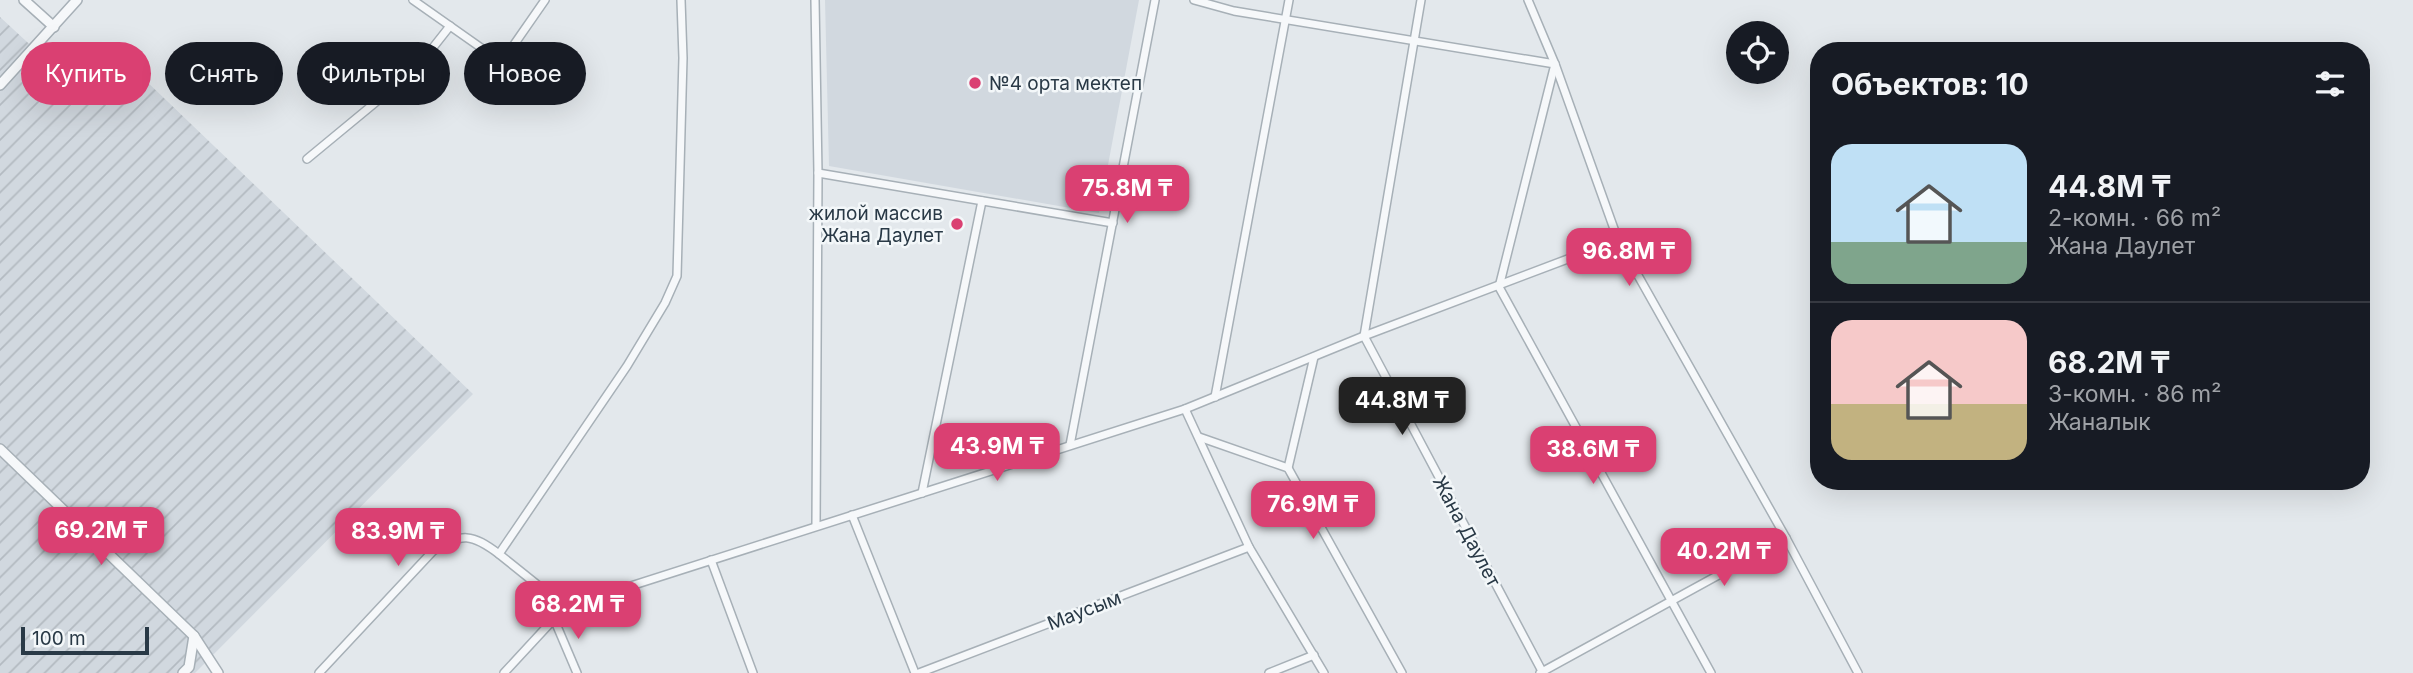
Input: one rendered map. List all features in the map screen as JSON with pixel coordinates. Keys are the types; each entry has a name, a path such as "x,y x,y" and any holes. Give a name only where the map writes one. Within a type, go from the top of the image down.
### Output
{"street":[{"path":"24,0 54,27"},
{"path":"0,85 77,0"},
{"path":"413,0 487,52 500,55 511,49 545,0"},
{"path":"499,554 627,366 665,303 677,276 683,58 681,0"},
{"path":"815,0 818,173 817,526"},
{"path":"1070,445 1155,0"},
{"path":"1194,0 1286,20 1555,64"},
{"path":"1215,397 1289,0"},
{"path":"1364,336 1420,0"},
{"path":"1528,0 1555,64 1618,240 1786,538 1858,673"},
{"path":"307,159 416,69 450,26"},
{"path":"1555,64 1499,287 1711,673"},
{"path":"818,173 1113,223"},
{"path":"922,493 982,201"},
{"path":"504,673 565,607 1185,409 1364,336 1618,240"},
{"name":"Жана Даулет","path":"1364,336 1542,672"},
{"path":"1288,468 1314,357"},
{"path":"1185,409 1249,547 1324,673"},
{"path":"1199,437 1288,468 1402,673"},
{"path":"0,449 194,636 218,673"},
{"path":"852,515 917,673"},
{"path":"319,673 433,551 451,539 465,537 480,540 565,607"},
{"path":"1542,672 1786,538"},
{"name":"Маусым","path":"917,673 1249,547"},
{"path":"711,560 753,673"},
{"path":"554,619 577,673"},
{"path":"183,673 189,667 194,636"},
{"path":"1269,673 1314,655"}],"shaded area":[{"name":"№4 орта мектеп","path":"825,0 1139,0 1099,213 829,166"},
{"path":"0,17 27,42 21,42 21,105 151,105 151,86 165,99 165,105 171,105 473,394 195,673 0,673"}],"place":[{"name":"№4 орта мектеп","path":"975,83"},
{"name":"жилой массив Жана Даулет","path":"957,224"}]}
